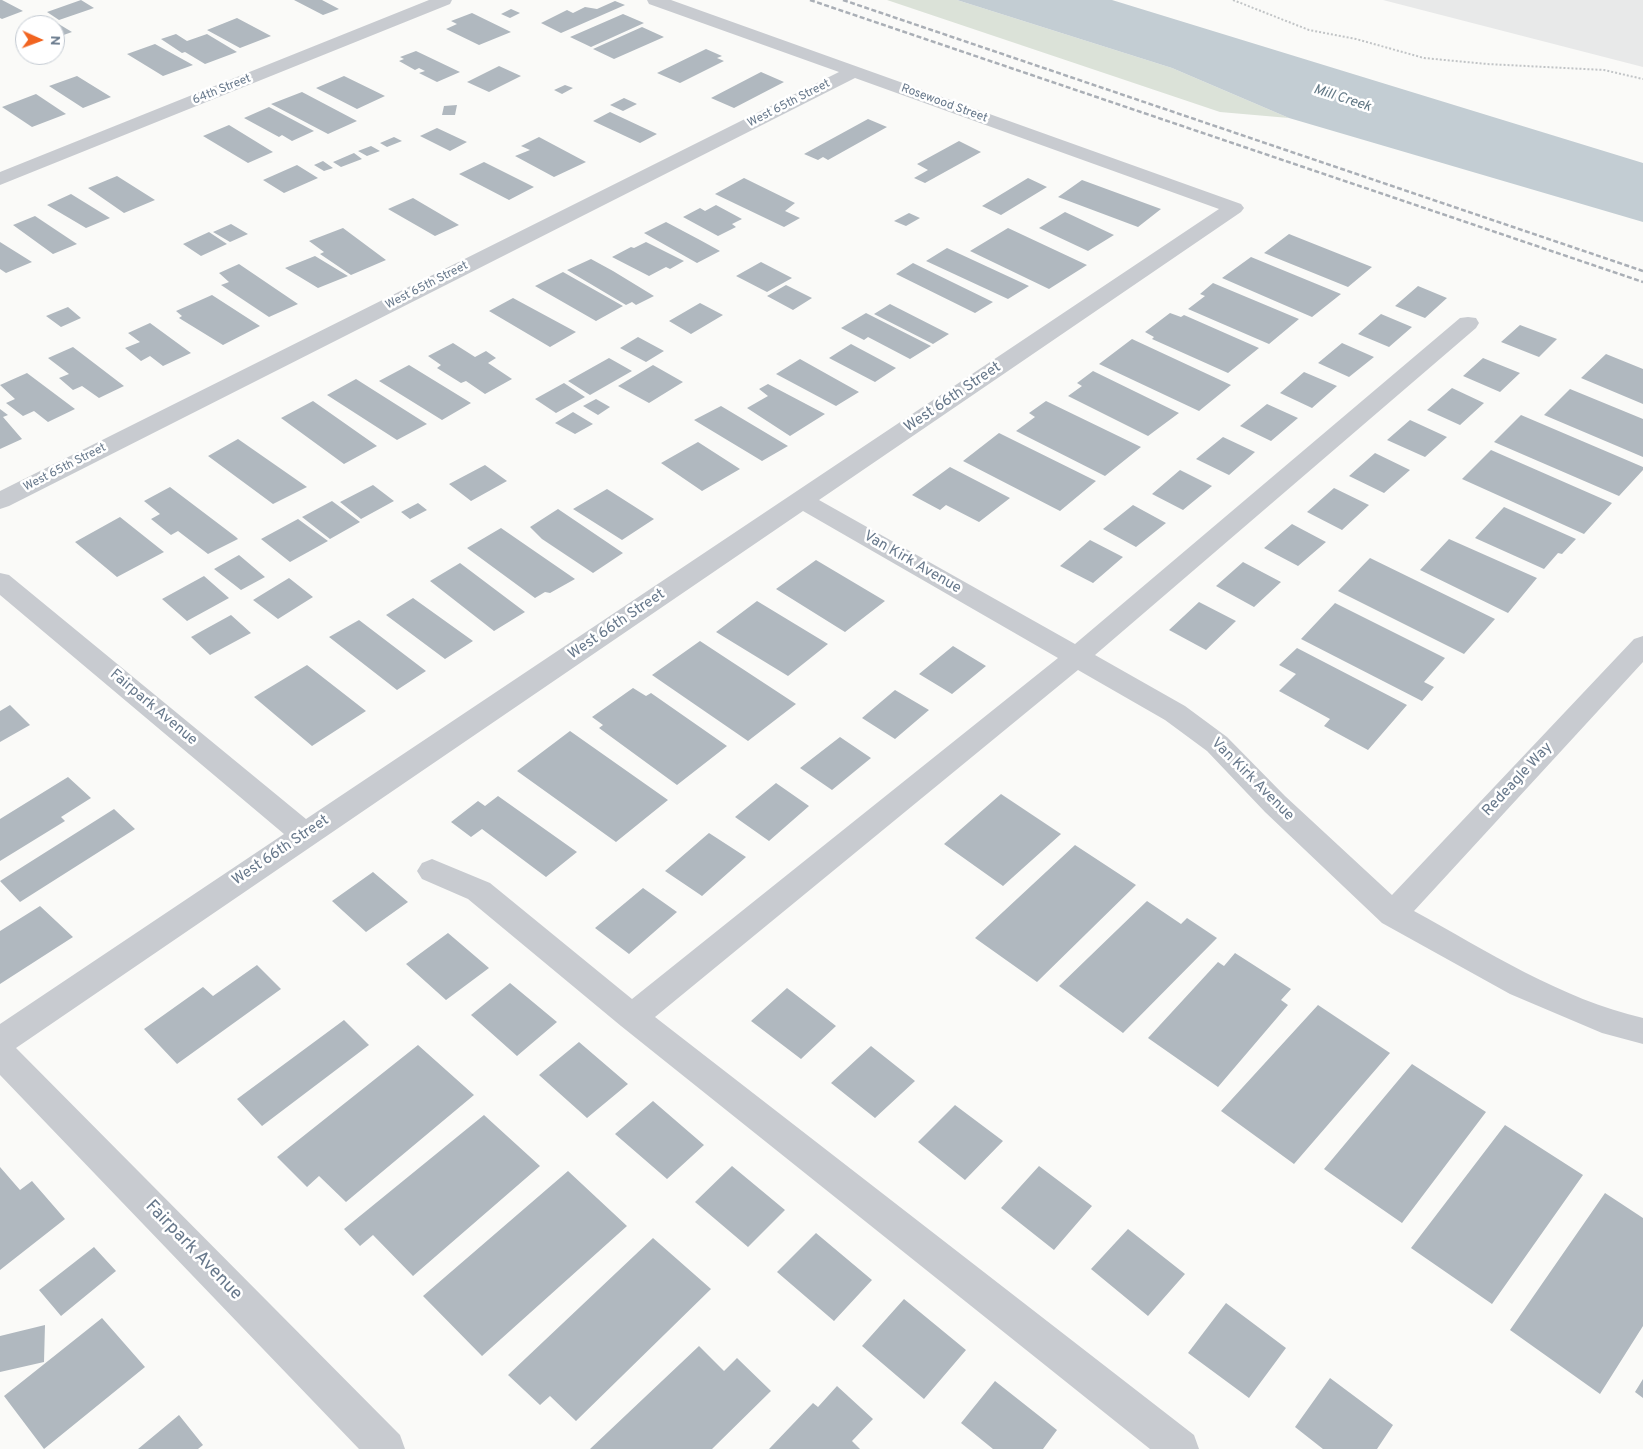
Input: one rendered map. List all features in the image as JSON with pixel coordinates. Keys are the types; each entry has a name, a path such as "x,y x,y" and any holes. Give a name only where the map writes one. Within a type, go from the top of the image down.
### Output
{"street":[{"name":"64th Street","path":"0,179 444,0"},
{"name":"Rosewood Street","path":"655,0 1234,208"},
{"name":"West 65th Street","path":"0,501 853,72"},
{"name":"West 66th Street","path":"0,1041 1234,208"},
{"path":"632,1017 1076,657 1468,323"},
{"name":"Van Kirk Avenue","path":"802,500 1175,713 1218,744 1275,804 1394,914 1521,986 1613,1024 1643,1031"},
{"name":"Fairpark Avenue","path":"0,581 305,835"},
{"name":"Redeagle Way","path":"1394,914 1643,645"},
{"path":"432,871 480,891 632,1017 1180,1449"},
{"name":"Fairpark Avenue","path":"0,1053 386,1449"}],"path":[{"path":"1233,0 1309,30 1356,39 1424,58 1487,64 1604,70 1643,79"}],"shaded area":[{"path":"887,0 957,0 1172,68 1289,118 1220,112"},
{"path":"1383,0 1643,0 1643,67"}],"water":[{"name":"Mill Creek","path":"957,0 1112,0 1643,163 1643,222 1289,118 1172,68"}],"building":[{"path":"0,0 23,11 2,19 0,18"},
{"path":"81,0 94,8 65,18 65,15 52,15 47,12"},
{"path":"294,0 322,0 339,9 323,15"},
{"path":"615,1 625,5 561,33 541,23 567,10 573,13 585,7 597,9"},
{"path":"511,9 520,13 510,18 501,14"},
{"path":"472,13 511,32 479,45 446,29 457,24 451,21"},
{"path":"623,14 644,23 591,47 570,37"},
{"path":"237,18 271,36 240,48 207,30"},
{"path":"642,27 664,37 614,59 593,49"},
{"path":"65,28 72,32 65,34"},
{"path":"176,34 187,41 207,34 237,52 205,64 185,52 182,53 161,39"},
{"path":"155,44 193,65 163,76 127,54"},
{"path":"706,49 722,56 717,58 724,61 680,83 657,73"},
{"path":"416,51 460,72 437,82 419,73 425,71 419,68 415,70 399,61 404,59 400,57"},
{"path":"499,66 521,76 489,92 467,82"},
{"path":"761,72 784,82 734,108 711,98"},
{"path":"77,76 111,97 83,108 49,86"},
{"path":"344,76 385,96 357,109 316,88"},
{"path":"565,85 573,88 562,94 554,90"},
{"path":"302,92 357,121 328,134 271,104"},
{"path":"36,94 66,114 32,127 2,107"},
{"path":"624,98 637,104 623,111 610,105"},
{"path":"457,105 455,115 442,115 444,106"},
{"path":"269,107 314,131 292,141 282,135 279,137 244,118"},
{"path":"610,112 657,134 640,143 593,121"},
{"path":"868,119 887,127 828,160 823,157 818,160 804,154"},
{"path":"229,125 273,152 248,163 203,136"},
{"path":"437,128 467,142 450,151 420,136"},
{"path":"394,137 402,141 387,147 380,143"},
{"path":"539,137 586,162 554,177 515,156 530,150 521,146"},
{"path":"959,141 981,152 925,183 914,178 928,170 917,164"},
{"path":"371,146 380,151 367,156 358,151"},
{"path":"354,153 362,159 341,167 333,162"},
{"path":"323,161 333,168 324,171 314,165"},
{"path":"484,162 534,187 509,200 459,174"},
{"path":"297,165 318,178 284,193 263,180"},
{"path":"117,176 155,200 124,213 88,188"},
{"path":"744,178 795,203 785,211 800,218 784,227 715,194"},
{"path":"1028,178 1047,187 1001,215 982,206"},
{"path":"1082,180 1161,209 1138,227 1058,197"},
{"path":"71,194 110,218 86,228 47,205"},
{"path":"413,198 459,225 435,236 388,209"},
{"path":"716,205 742,219 732,224 736,227 718,236 683,217 700,208 705,211"},
{"path":"1065,212 1114,235 1088,251 1039,228"},
{"path":"909,213 920,218 906,226 894,221"},
{"path":"35,216 77,244 53,254 13,225"},
{"path":"666,222 720,251 697,263 644,233"},
{"path":"231,224 248,234 230,242 213,232"},
{"path":"343,228 386,260 351,275 320,254 324,252 309,241"},
{"path":"1008,228 1087,265 1049,289 970,251"},
{"path":"209,232 227,244 201,256 183,244"},
{"path":"1289,234 1372,267 1348,287 1264,253"},
{"path":"0,242 32,262 6,273 0,269"},
{"path":"646,242 684,261 670,269 666,267 649,276 612,257"},
{"path":"947,248 1029,286 1008,299 926,261"},
{"path":"315,256 348,276 318,288 285,268"},
{"path":"1251,257 1341,294 1312,317 1222,278"},
{"path":"591,259 654,296 636,305 632,302 626,305 567,270"},
{"path":"761,262 792,278 767,292 736,276"},
{"path":"913,263 993,302 975,313 896,274"},
{"path":"239,264 298,304 269,317 221,285 229,282 219,273"},
{"path":"563,272 623,306 596,321 535,286"},
{"path":"1213,283 1299,319 1269,344 1188,309 1205,296 1200,294"},
{"path":"786,285 812,298 793,310 767,296"},
{"path":"1418,286 1447,298 1425,318 1395,306"},
{"path":"212,295 260,326 223,345 179,318 182,316 176,311"},
{"path":"513,298 576,332 550,347 489,311"},
{"path":"700,303 723,315 691,334 669,321"},
{"path":"890,304 949,334 933,344 874,314"},
{"path":"68,307 81,318 61,327 46,316"},
{"path":"866,313 931,346 910,359 868,337 864,340 841,328"},
{"path":"1170,313 1181,317 1184,315 1259,348 1228,373 1152,339 1154,337 1145,332"},
{"path":"1381,314 1412,327 1389,347 1358,334"},
{"path":"150,323 191,353 163,366 150,356 141,361 125,348 140,342 128,333"},
{"path":"1520,325 1557,339 1539,357 1501,342"},
{"path":"638,337 664,351 646,362 620,348"},
{"path":"1132,339 1231,385 1199,411 1099,364"},
{"path":"453,343 475,357 486,351 496,358 488,363 512,379 485,394 466,381 461,383 437,368 441,365 428,356"},
{"path":"1342,343 1374,357 1349,377 1318,363"},
{"path":"851,344 896,368 875,382 829,358"},
{"path":"73,347 124,386 99,398 82,386 73,390 59,378 69,374 48,358"},
{"path":"1606,354 1643,369 1643,404 1581,378"},
{"path":"609,358 632,371 590,395 568,381"},
{"path":"1483,358 1520,373 1500,392 1463,376"},
{"path":"800,359 859,392 836,406 776,374"},
{"path":"409,365 471,403 442,420 379,381"},
{"path":"653,365 683,382 649,403 618,386"},
{"path":"1093,371 1179,413 1148,436 1068,396 1082,386 1077,383"},
{"path":"1304,372 1337,386 1312,408 1280,393"},
{"path":"27,373 75,409 48,422 34,411 23,416 6,403 15,399 0,385"},
{"path":"356,379 427,424 397,440 327,395"},
{"path":"564,383 585,397 556,413 535,399"},
{"path":"768,384 825,414 790,436 747,408 768,396 759,389"},
{"path":"1452,388 1484,403 1460,425 1427,410"},
{"path":"1570,389 1643,419 1643,457 1544,415"},
{"path":"596,399 610,407 598,415 583,406"},
{"path":"313,401 377,446 344,464 281,418"},
{"path":"1046,401 1141,447 1105,476 1016,431 1035,417 1029,413"},
{"path":"1267,404 1298,418 1271,441 1240,426"},
{"path":"721,406 788,446 762,461 694,420"},
{"path":"0,409 8,415 3,417 22,439 0,449"},
{"path":"573,412 593,424 575,434 555,423"},
{"path":"1521,415 1643,467 1643,470 1619,496 1494,442"},
{"path":"1410,420 1447,437 1425,457 1387,440"},
{"path":"999,433 1096,481 1060,511 963,461"},
{"path":"1223,437 1255,452 1229,475 1196,459"},
{"path":"238,439 307,487 273,504 208,456"},
{"path":"698,442 740,469 702,491 661,463"},
{"path":"1491,450 1612,503 1584,534 1462,479"},
{"path":"1375,453 1410,470 1384,493 1349,476"},
{"path":"485,465 507,481 471,501 449,484"},
{"path":"950,467 1010,498 979,522 946,505 940,510 912,495"},
{"path":"1180,470 1212,486 1183,510 1152,494"},
{"path":"373,485 394,501 361,519 340,502"},
{"path":"170,487 238,539 208,554 178,531 171,535 151,519 160,514 144,501"},
{"path":"1334,488 1369,505 1342,530 1307,512"},
{"path":"607,489 654,519 622,540 573,509"},
{"path":"332,501 360,522 330,539 302,517"},
{"path":"418,503 427,510 410,519 401,512"},
{"path":"1133,505 1166,523 1136,547 1103,529"},
{"path":"1504,507 1576,539 1562,554 1558,553 1544,569 1475,538"},
{"path":"558,509 623,553 593,573 542,539 530,527"},
{"path":"120,517 164,552 117,577 75,542"},
{"path":"298,519 328,541 290,562 261,539"},
{"path":"1292,524 1326,542 1298,566 1264,548"},
{"path":"501,528 575,579 550,593 545,592 535,598 467,548"},
{"path":"1449,539 1537,578 1508,613 1420,570"},
{"path":"1090,540 1123,557 1093,583 1060,566"},
{"path":"239,555 265,577 241,590 214,569"},
{"path":"1370,558 1495,619 1464,654 1338,591"},
{"path":"816,560 885,601 845,632 776,589"},
{"path":"1243,562 1281,582 1254,607 1216,586"},
{"path":"460,563 525,612 494,631 430,581"},
{"path":"204,576 229,598 187,621 162,599"},
{"path":"289,578 313,597 278,619 253,600"},
{"path":"413,598 473,641 445,659 386,615"},
{"path":"757,601 828,644 788,676 716,632"},
{"path":"1199,602 1236,621 1206,650 1169,630"},
{"path":"1335,603 1445,658 1424,682 1434,687 1422,701 1301,639"},
{"path":"231,615 251,633 210,655 191,637"},
{"path":"359,620 426,671 397,690 329,637"},
{"path":"700,641 796,704 748,741 652,675"},
{"path":"953,646 986,666 952,694 919,674"},
{"path":"1297,648 1407,705 1368,750 1324,726 1330,719 1279,691 1296,674 1279,665"},
{"path":"307,665 366,711 312,746 254,697"},
{"path":"633,688 646,696 651,693 727,746 677,785 599,728 603,725 592,717"},
{"path":"895,690 929,710 895,739 862,718"},
{"path":"10,705 30,725 0,742 0,711"},
{"path":"570,731 668,800 616,842 517,771"},
{"path":"840,737 871,758 832,790 800,768"},
{"path":"68,777 91,798 61,817 65,821 0,861 0,819"},
{"path":"776,783 809,806 769,841 735,817"},
{"path":"1001,794 1061,834 1003,886 944,844"},
{"path":"498,796 577,852 546,877 482,829 471,837 451,822 478,801 485,806"},
{"path":"114,809 135,829 20,902 0,881"},
{"path":"709,833 746,857 702,896 665,871"},
{"path":"1075,845 1136,885 1037,982 975,938"},
{"path":"373,872 408,902 366,932 332,901"},
{"path":"643,888 677,912 629,954 595,928"},
{"path":"1147,901 1181,924 1187,918 1217,938 1123,1033 1059,986"},
{"path":"40,906 73,937 0,984 0,931"},
{"path":"448,933 489,968 446,1000 406,964"},
{"path":"1235,953 1291,989 1281,1000 1288,1005 1218,1087 1148,1038 1218,962 1224,966"},
{"path":"257,965 281,989 177,1064 144,1029 203,987 213,996"},
{"path":"510,983 557,1022 517,1056 471,1015"},
{"path":"787,988 836,1026 801,1059 751,1021"},
{"path":"1318,1005 1390,1053 1294,1164 1221,1111"},
{"path":"344,1020 369,1045 262,1126 237,1099"},
{"path":"579,1042 628,1084 587,1118 539,1075"},
{"path":"418,1045 474,1095 346,1202 319,1176 307,1187 277,1157"},
{"path":"871,1046 915,1081 875,1118 831,1083"},
{"path":"1412,1064 1486,1112 1402,1223 1324,1169"},
{"path":"653,1101 704,1145 667,1179 615,1134"},
{"path":"955,1105 1003,1141 965,1180 918,1142"},
{"path":"484,1115 540,1166 413,1276 373,1235 360,1246 344,1229"},
{"path":"1505,1125 1583,1175 1492,1304 1411,1248"},
{"path":"732,1166 785,1210 748,1247 695,1202"},
{"path":"1039,1166 1092,1206 1054,1250 1001,1208"},
{"path":"0,1167 20,1190 32,1181 65,1219 0,1270"},
{"path":"568,1171 627,1226 482,1356 423,1296"},
{"path":"1605,1193 1643,1218 1643,1326 1600,1394 1510,1330"},
{"path":"1128,1229 1185,1274 1148,1316 1091,1269"},
{"path":"816,1233 872,1280 834,1321 777,1272"},
{"path":"653,1238 711,1289 576,1421 550,1396 540,1405 508,1375"},
{"path":"94,1247 116,1271 61,1316 39,1290"},
{"path":"904,1299 966,1350 924,1399 862,1346"},
{"path":"1226,1303 1286,1348 1249,1398 1188,1353"},
{"path":"102,1318 145,1367 44,1449 4,1396"},
{"path":"45,1325 44,1362 0,1372 0,1336"},
{"path":"699,1346 724,1371 737,1358 771,1391 712,1449 590,1449"},
{"path":"1330,1378 1393,1425 1377,1449 1323,1449 1295,1427"},
{"path":"1643,1379 1643,1398 1635,1392"},
{"path":"995,1381 1057,1430 1043,1449 993,1449 961,1423"},
{"path":"837,1386 873,1419 852,1441 860,1449 769,1449 813,1403 818,1407"},
{"path":"179,1415 203,1445 198,1449 138,1449"}],"railway":[{"path":"810,0 1643,282"},
{"path":"843,0 1643,271"}]}
